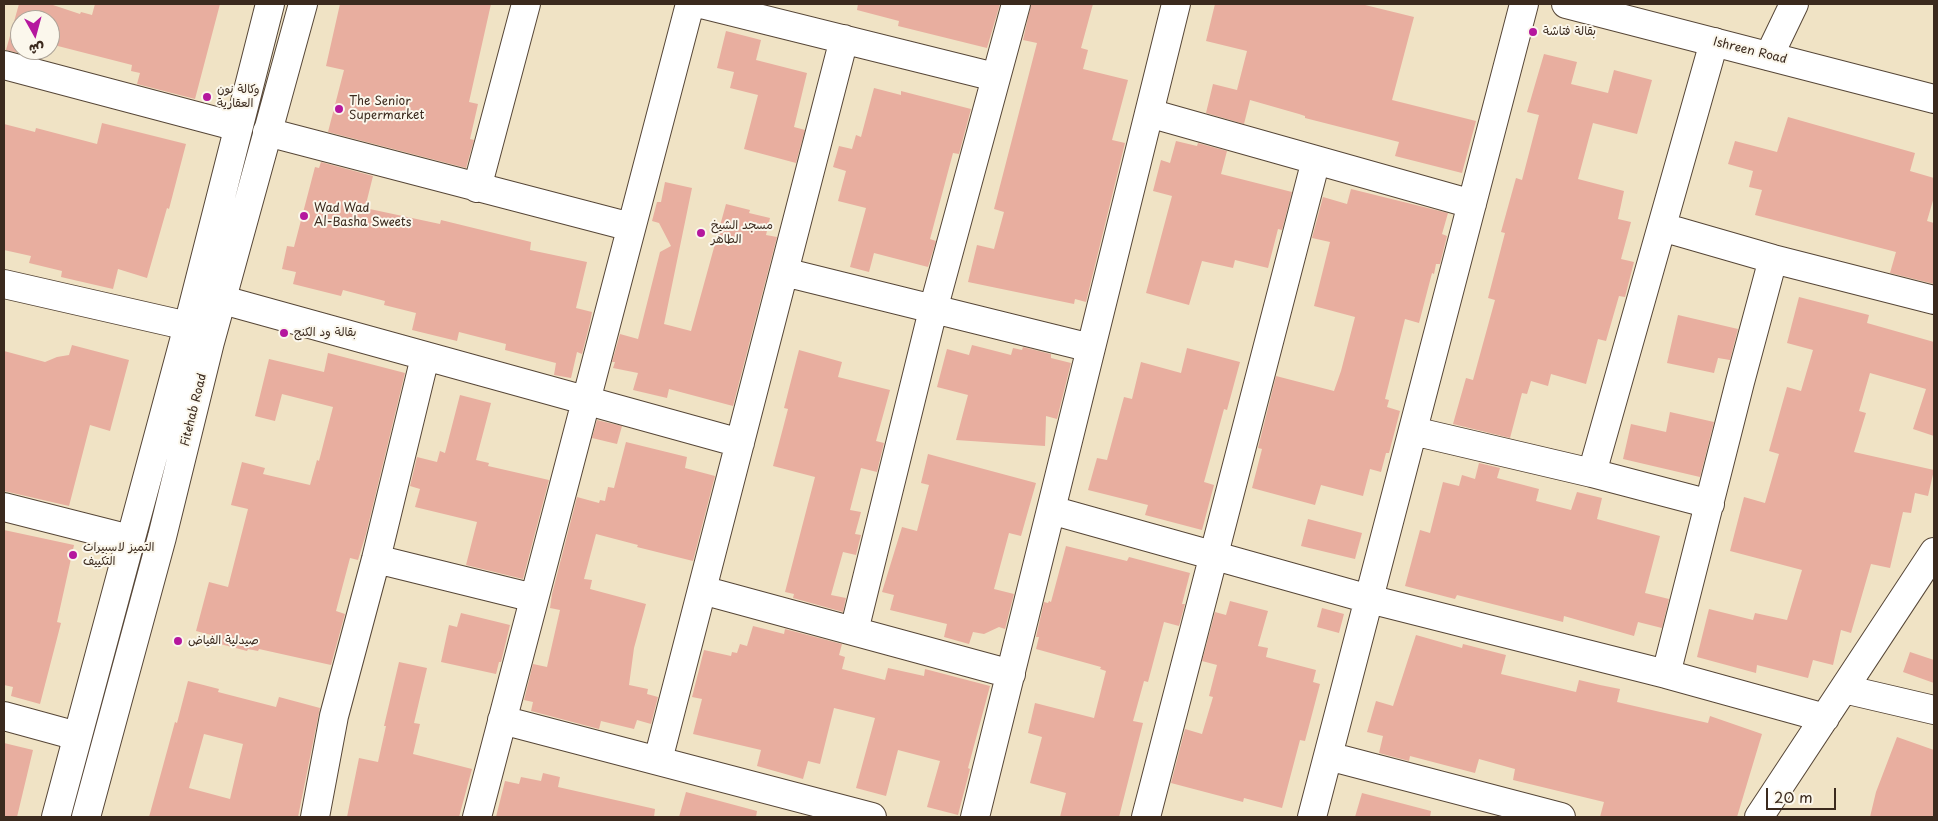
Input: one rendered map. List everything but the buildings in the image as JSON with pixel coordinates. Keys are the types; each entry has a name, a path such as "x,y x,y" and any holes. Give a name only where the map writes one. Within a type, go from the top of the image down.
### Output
{"street":[{"path":"56,817 76,736 188,326 270,4"},
{"name":"Fitehab Road","path":"86,817 162,537 210,342 303,4"},
{"path":"477,188 526,4"},
{"path":"477,817 690,4"},
{"path":"701,4 995,77"},
{"path":"854,631 933,310 1016,4"},
{"path":"976,817 1176,4"},
{"path":"1312,817 1524,4"},
{"name":"Ishreen Road","path":"1566,4 1934,98"},
{"path":"1769,56 1794,4"},
{"path":"658,760 844,39"},
{"path":"1592,472 1714,42"},
{"path":"4,64 238,127"},
{"path":"1150,113 1472,204"},
{"path":"267,132 631,228"},
{"path":"1146,817 1316,160"},
{"path":"1662,227 1774,259 1934,300"},
{"path":"1666,674 1740,382 1774,259"},
{"path":"784,272 1091,348"},
{"path":"4,284 188,326"},
{"path":"223,300 740,443"},
{"path":"315,817 334,716 376,558 425,357"},
{"path":"1413,431 1592,472 1710,504"},
{"path":"4,507 130,539"},
{"path":"1051,510 1369,599 1666,674 1825,718"},
{"path":"1759,817 1934,552"},
{"path":"376,558 534,598"},
{"path":"702,590 1011,674"},
{"path":"1844,689 1934,710"},
{"path":"4,716 76,736"},
{"path":"502,720 658,760 807,809 872,817"},
{"path":"1328,756 1561,817"}],"place":[{"name":"بقالة فتاشة","path":"1533,32"},
{"name":"وكالة نون العقارية","path":"207,97"},
{"name":"The Senior Supermarket","path":"339,109"},
{"name":"Wad Wad Al-Basha Sweets","path":"304,216"},
{"name":"مسجد الشيخ الطاهر","path":"701,233"},
{"name":"بقالة ود الكنج","path":"284,333"},
{"name":"التميز لاسبيرات التكييف","path":"73,555"},
{"name":"صيدلية الفياض","path":"178,641"}]}
